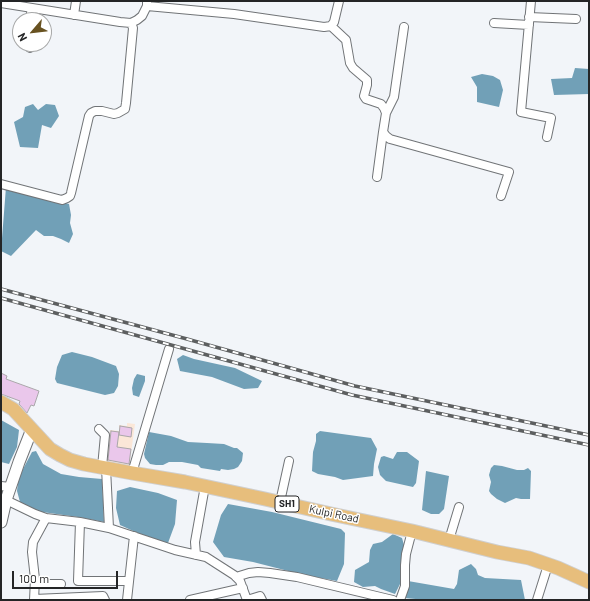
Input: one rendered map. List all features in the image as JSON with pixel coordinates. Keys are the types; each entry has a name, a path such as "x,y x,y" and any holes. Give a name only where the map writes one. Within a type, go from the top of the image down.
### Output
{"main road":[{"name":"Kulpi Road","path":"1,402 13,409 50,449 70,460 280,502 529,558 548,564 589,582"},
{"path":"1,522 6,486 32,429"}],"street":[{"path":"74,15 76,1"},
{"path":"1,3 131,23 142,16 147,3 324,27 331,26 334,22 339,1"},
{"path":"531,1 521,112 551,118 547,137"},
{"path":"32,8 32,12"},
{"path":"494,23 576,19"},
{"path":"1,184 62,200 70,196 89,116 95,111 118,114 125,109 133,28 131,23"},
{"path":"331,26 346,40 350,63 353,68 367,80 364,96 366,99 381,104 386,113"},
{"path":"377,177 386,113 394,97 404,27"},
{"path":"383,132 390,139 509,172 502,196"},
{"path":"132,473 169,349"},
{"path":"99,429 105,435 104,468 109,528"},
{"path":"280,502 289,461"},
{"path":"196,555 196,542 205,486"},
{"path":"3,500 46,518 80,522 109,528 175,550 206,557 234,574 240,581 247,600 260,596 262,600"},
{"path":"450,540 459,508"},
{"path":"46,518 33,542 32,552 35,584 34,599 103,596 105,600"},
{"path":"80,522 78,581 129,581"},
{"path":"400,600 405,586 406,554 412,531"},
{"path":"127,600 134,536"},
{"path":"537,600 548,564"},
{"path":"236,577 249,573 270,573 297,577 381,599 393,600"},
{"path":"35,584 61,584"},
{"path":"190,600 243,588"}],"shaded area":[{"path":"127,423 135,424 129,468 105,464 110,430 119,431 119,425 127,426"}],"water":[{"path":"575,68 589,69 589,94 554,95 551,79 572,78"},
{"path":"482,74 493,76 500,80 503,90 499,107 477,102 477,87 471,77"},
{"path":"33,104 38,110 46,104 55,105 59,116 51,128 42,125 38,148 20,147 14,122 23,117 25,107"},
{"path":"6,187 69,204 71,215 70,223 73,234 69,243 53,236 44,236 36,230 11,256 1,251"},
{"path":"72,352 92,357 116,366 119,374 118,386 114,393 105,395 57,383 55,379 57,367 62,355"},
{"path":"183,355 194,359 235,368 262,381 258,388 244,389 212,377 180,371 177,359"},
{"path":"137,374 145,376 145,381 139,397 133,395 132,388"},
{"path":"1,420 19,430 17,447 9,464 1,462"},
{"path":"320,431 371,438 377,449 373,476 343,480 318,474 312,471 316,434"},
{"path":"149,432 171,436 188,442 224,444 237,448 243,453 242,461 238,467 234,469 221,469 220,471 201,468 198,465 182,462 169,462 163,465 150,464 145,458 144,454"},
{"path":"36,451 43,464 61,474 102,479 104,522 35,511 24,506 20,502 17,491 18,482 32,452"},
{"path":"397,452 407,452 419,461 416,483 413,487 386,481 380,475 378,467 381,457 384,456 393,459"},
{"path":"494,465 517,470 524,470 528,468 531,471 530,499 516,498 505,503 491,494 489,491 491,482 489,475 491,468"},
{"path":"426,471 449,476 444,509 439,514 431,514 422,510"},
{"path":"130,487 158,493 177,500 175,524 168,543 142,535 120,525 116,508 117,491"},
{"path":"228,504 272,512 341,529 345,533 344,564 337,581 224,557 213,542 221,515"},
{"path":"393,534 402,538 404,545 402,557 403,575 395,594 375,586 363,587 354,582 355,570 369,562 370,550 373,544 382,542"},
{"path":"471,564 476,569 478,575 485,578 521,580 525,600 427,600 404,598 408,581 454,589 457,584 459,570"}],"building":[{"path":"1,373 7,376 6,379 39,391 34,406 31,405 27,413 19,404 20,401 1,394"},
{"path":"120,426 132,428 131,437 119,435"},
{"path":"111,431 119,432 117,447 131,449 129,464 108,460"}],"railway":[{"path":"1,289 355,386 589,435"},
{"path":"1,298 352,395 589,445"}]}
